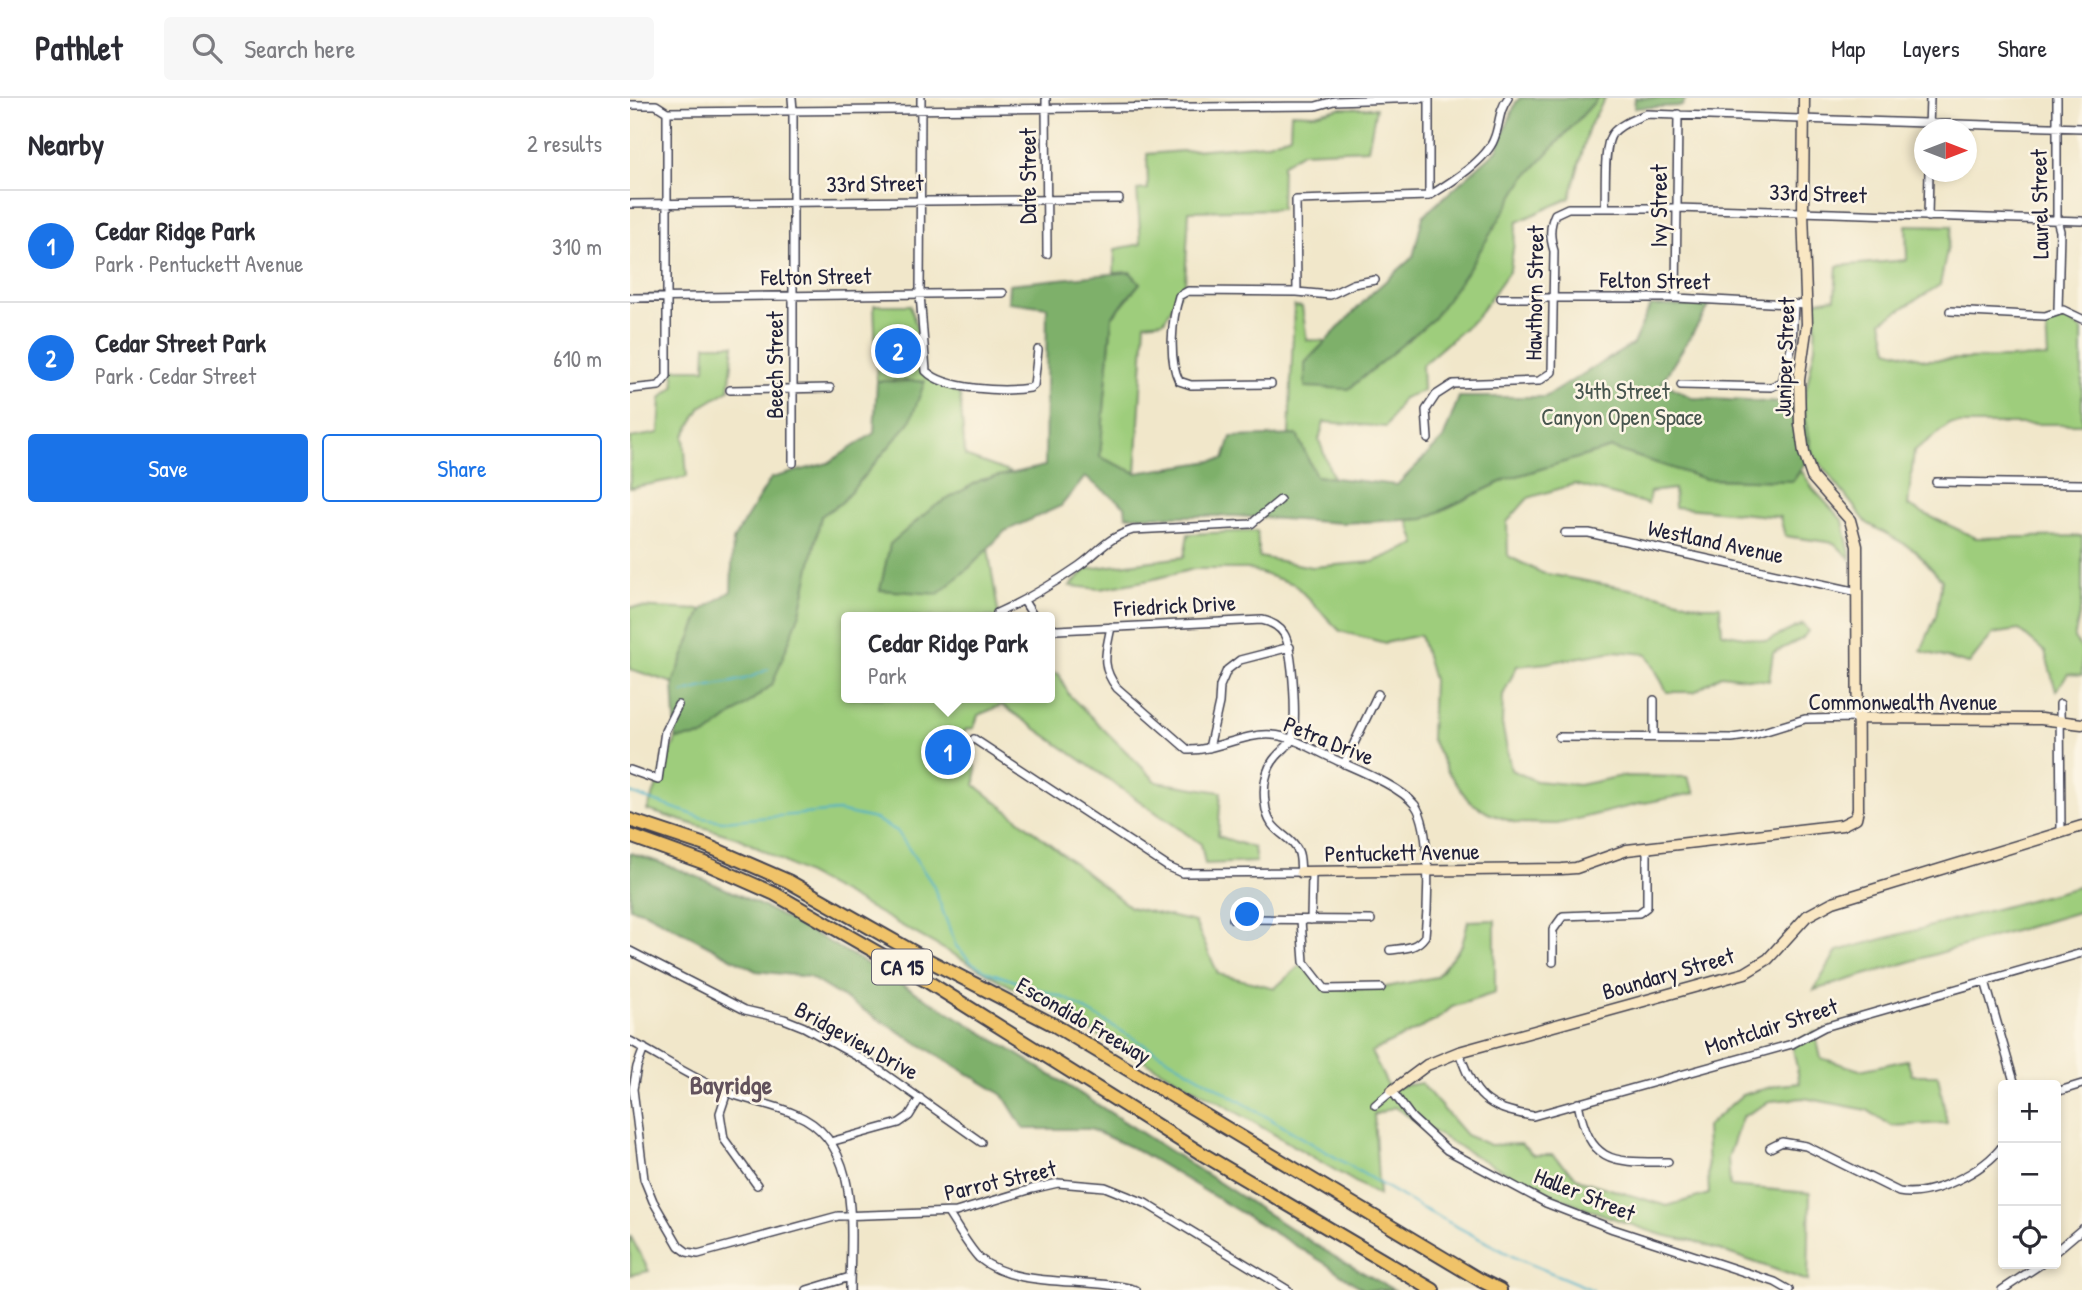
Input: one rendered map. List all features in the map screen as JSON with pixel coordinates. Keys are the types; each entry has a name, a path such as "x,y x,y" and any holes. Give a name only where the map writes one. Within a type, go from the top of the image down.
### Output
{"highway":[{"name":"Escondido Freeway","path":"630,819 705,845 788,881 924,958 1054,1025 1500,1290"},
{"name":"Escondido Freeway","path":"630,838 705,863 784,899 925,981 1199,1152 1433,1290"}],"street":[{"name":"Beech Street","path":"792,98 793,463"},
{"path":"921,98 920,294 926,371 939,381 975,388 1023,389 1034,385 1038,350"},
{"name":"Date Street","path":"1046,98 1046,254"},
{"path":"630,105 656,106 667,112 1046,107 1169,102 1315,106 1334,101 1427,98 1429,196"},
{"path":"1297,292 1296,200 1429,196 1488,152 1502,106 1508,98"},
{"name":"Juniper Street","path":"1804,98 1803,212 1807,324 1798,401 1804,453 1812,477 1850,520 1857,546 1857,809"},
{"path":"1929,119 1930,98"},
{"name":"Laurel Street","path":"2057,98 2057,220 2060,231 2058,310"},
{"path":"630,389 660,386 667,376 667,112"},
{"path":"1605,206 1608,144 1612,134 1626,123 1646,114 1804,118 1914,125"},
{"name":"Ivy Street","path":"1676,298 1678,114"},
{"path":"1977,126 2082,128"},
{"path":"1928,182 1928,217"},
{"name":"33rd Street","path":"630,204 1119,199"},
{"name":"33rd Street","path":"1555,214 1568,208 1605,206 2082,221"},
{"name":"Hawthorn Street","path":"1428,439 1426,410 1436,395 1453,384 1539,381 1552,372 1554,251 1550,239 1551,223 1555,214"},
{"path":"1271,384 1191,385 1179,381 1174,371 1173,316 1179,296 1188,291 1330,295 1353,284 1375,280"},
{"name":"Felton Street","path":"630,298 1003,293"},
{"name":"Felton Street","path":"1501,298 1676,298 1807,304"},
{"path":"1681,385 1771,387 1782,382 1793,344 1794,304"},
{"path":"1950,311 2045,316 2063,310 2082,319"},
{"path":"730,390 831,388"},
{"path":"1936,482 2082,484"},
{"path":"999,612 1024,601 1081,564 1114,535 1133,530 1251,524 1280,500"},
{"name":"Westland Avenue","path":"1565,533 1589,533 1858,592"},
{"path":"1024,601 1031,612"},
{"name":"Friedrick Drive","path":"1055,630 1262,620 1279,628 1290,647"},
{"name":"Petra Drive","path":"1111,627 1104,659 1106,671 1117,688 1188,750 1209,748 1253,736 1273,735 1291,740 1344,764 1395,790 1414,804 1425,829 1425,936 1420,943 1412,947 1390,950"},
{"path":"1209,748 1220,686 1227,670 1240,660 1290,647 1293,663 1291,740 1272,761 1266,774 1265,807 1271,824 1297,850 1301,872"},
{"path":"1344,764 1378,694"},
{"path":"1654,700 1654,737"},
{"path":"2060,704 2061,832"},
{"path":"630,770 658,780 667,723 678,705"},
{"name":"Commonwealth Avenue","path":"1559,737 1732,738 1753,735 1805,719 2060,721 2082,724"},
{"name":"Pentuckett Avenue","path":"974,739 1168,867 1182,873 1576,868 1627,850 1842,825 1856,818 1857,809"},
{"name":"Boundary Street","path":"1375,1105 1427,1065 1459,1052 1745,973 1768,959 1807,916 1833,902 2082,826"},
{"path":"1553,962 1553,930 1563,916 1639,913 1647,907 1647,848"},
{"path":"1311,920 1312,872"},
{"path":"1233,919 1371,920"},
{"path":"1301,920 1304,962 1325,989 1381,988"},
{"name":"Bridgeview Drive","path":"630,951 745,1010 784,1019 804,1027 871,1064 981,1142"},
{"name":"Montclair Street","path":"1459,1052 1471,1083 1479,1094 1492,1104 1510,1112 1533,1116 1792,1044 1824,1027 2082,953"},
{"path":"1985,981 2014,1080"},
{"path":"630,1041 727,1092 797,1114 813,1124 830,1142 839,1156 849,1190 850,1290"},
{"name":"Parrot Street","path":"644,1048 636,1067 633,1089 644,1179 653,1201 680,1246 687,1252 698,1254 849,1215 948,1213 1058,1183 1105,1186 1145,1203 1288,1290"},
{"path":"2061,1090 2082,1084"},
{"name":"Haller Street","path":"1392,1091 1412,1118 1447,1150 1546,1203 1613,1229 1775,1282 1789,1290"},
{"path":"727,1092 720,1113 724,1139 757,1185"},
{"path":"830,1142 900,1123 909,1116 920,1098"},
{"path":"1578,1103 1587,1135 1599,1152 1618,1162 1668,1162"},
{"path":"1770,1148 1782,1142 1806,1146 1899,1192 1911,1194 1937,1188 1986,1165 1998,1151"},
{"path":"948,1213 979,1258 1010,1279 1028,1283 1090,1283 1136,1290"},
{"path":"2061,1247 2082,1229"},
{"path":"2002,1290 2034,1269"},
{"path":"807,1290 850,1277"}],"green space":[{"path":"1520,98 1598,98 1524,179 1470,267 1433,319 1349,389 1305,387 1305,363 1372,293 1413,257 1423,216 1497,150"},
{"path":"1598,98 1605,98 1589,127 1570,198 1517,222 1510,270 1476,318 1422,365 1423,391 1403,398 1386,427 1324,422 1319,440 1333,478 1316,476 1297,436 1289,435 1294,306 1302,307 1307,340 1326,341 1305,363 1524,179"},
{"path":"1635,98 1686,98 1682,106 1634,108"},
{"path":"1339,108 1376,108 1368,149 1302,152 1282,165 1281,209 1189,211 1185,283 1164,321 1145,323 1136,473 1100,457 1112,317 1140,283 1130,272 1114,273 1115,249 1141,244 1137,190 1148,189 1147,154 1265,144 1290,135 1291,113 1314,114"},
{"path":"1906,225 1952,226 1940,285 1882,321 1888,349 1926,360 2048,357 2046,324 2062,315 2082,330 2082,424 1950,424 1914,451 1908,506 1976,538 2082,536 2082,603 2074,639 2082,649 2082,675 2068,674 2056,691 2045,652 2019,630 1993,634 1969,664 1921,651 1936,616 1942,580 1915,550 1867,523 1812,453 1803,404 1815,347 1816,301 1835,298 1837,266 1907,260"},
{"name":"34th Street Canyon Open Space","path":"1130,272 1140,283 1112,317 1100,457 1136,473 1224,459 1231,437 1297,435 1316,476 1397,485 1443,439 1459,397 1545,397 1633,344 1650,306 1710,305 1662,382 1692,398 1803,404 1812,453 1793,481 1705,479 1611,448 1507,479 1424,519 1342,523 1236,516 1126,516 1125,506 1085,477 1061,506 1005,531 970,567 938,594 880,590 890,544 932,508 981,480 1045,466 1047,307 1008,302 1009,284"},
{"path":"874,305 910,305 919,337 924,372 960,395 965,456 1012,473 981,480 932,508 970,567 988,548 998,612 841,612 841,703 1055,703 1055,673 1059,674 1069,695 1157,782 1221,792 1218,836 1254,848 1256,862 1205,864 1201,844 1002,705 978,715 974,728 967,729 960,735 962,758 976,766 975,785 1130,907 1195,922 1218,974 1275,988 1304,962 1325,989 1381,988 1436,977 1462,945 1468,921 1495,920 1495,993 1452,1007 1435,1021 1371,1052 1389,1088 1421,1083 1466,1135 1490,1145 1521,1144 1533,1155 1552,1155 1580,1180 1667,1206 1709,1194 1706,1127 1742,1095 1779,1085 1800,1083 1792,1044 1815,1032 1821,1058 1860,1070 1907,1060 1912,1075 1938,1075 1947,1123 1892,1126 1867,1110 1804,1098 1771,1101 1742,1117 1728,1158 1730,1186 1810,1193 1808,1281 1691,1240 1649,1231 1564,1199 1477,1157 1394,1107 1374,1115 1379,1196 1231,1109 741,839 647,810 676,739 705,736 800,613 821,516 842,502 923,381 877,381"},
{"path":"706,345 734,345 729,390 701,407 684,436 687,477 630,488 630,438 659,433 661,398 675,386 673,369 705,369"},
{"path":"877,381 925,381 910,422 842,502 821,516 800,613 772,685 705,736 676,739 673,683 702,610 731,591 733,540 771,478 828,463 874,433"},
{"path":"1611,448 1705,479 1793,481 1801,470 1813,489 1843,521 1851,559 1834,543 1785,536 1780,517 1675,507 1674,489 1650,492 1648,504 1574,484 1528,498 1507,522 1508,556 1542,573 1657,594 1701,606 1720,606 1722,633 1767,641 1803,624 1808,631 1802,639 1773,653 1769,681 1721,675 1694,692 1667,692 1647,654 1614,651 1517,666 1503,695 1502,724 1511,770 1536,781 1579,785 1622,776 1687,777 1695,793 1557,824 1516,823 1488,813 1469,801 1448,772 1431,738 1433,680 1420,635 1385,643 1340,631 1294,584 1248,569 1194,569 1100,589 1070,586 1087,569 1184,557 1188,534 1257,531 1259,557 1312,567 1373,562 1416,544 1408,520 1424,519 1507,479"},
{"path":"630,607 702,610 673,683 630,669"},
{"path":"630,853 668,865 741,896 846,952 1020,1056 1332,1255 1394,1290 1364,1290 1326,1264 1137,1150 1090,1129 1024,1129 1003,1095 809,977 756,971 645,912 630,908"},
{"path":"2082,886 2082,911 1814,990 1837,951"},
{"path":"630,1235 649,1271 630,1275"}],"waterway":[{"path":"683,693 746,679 768,669"},
{"path":"630,793 703,818 723,821 838,811 875,819 897,831 933,885 956,946 971,962 989,972 1067,999 1418,1206 1518,1259 1593,1290"}],"place":[{"name":"Cedar Street Park","path":"898,351"},
{"name":"Cedar Ridge Park","path":"948,752"}],"district":[{"name":"Bayridge","path":"731,1084"}]}
